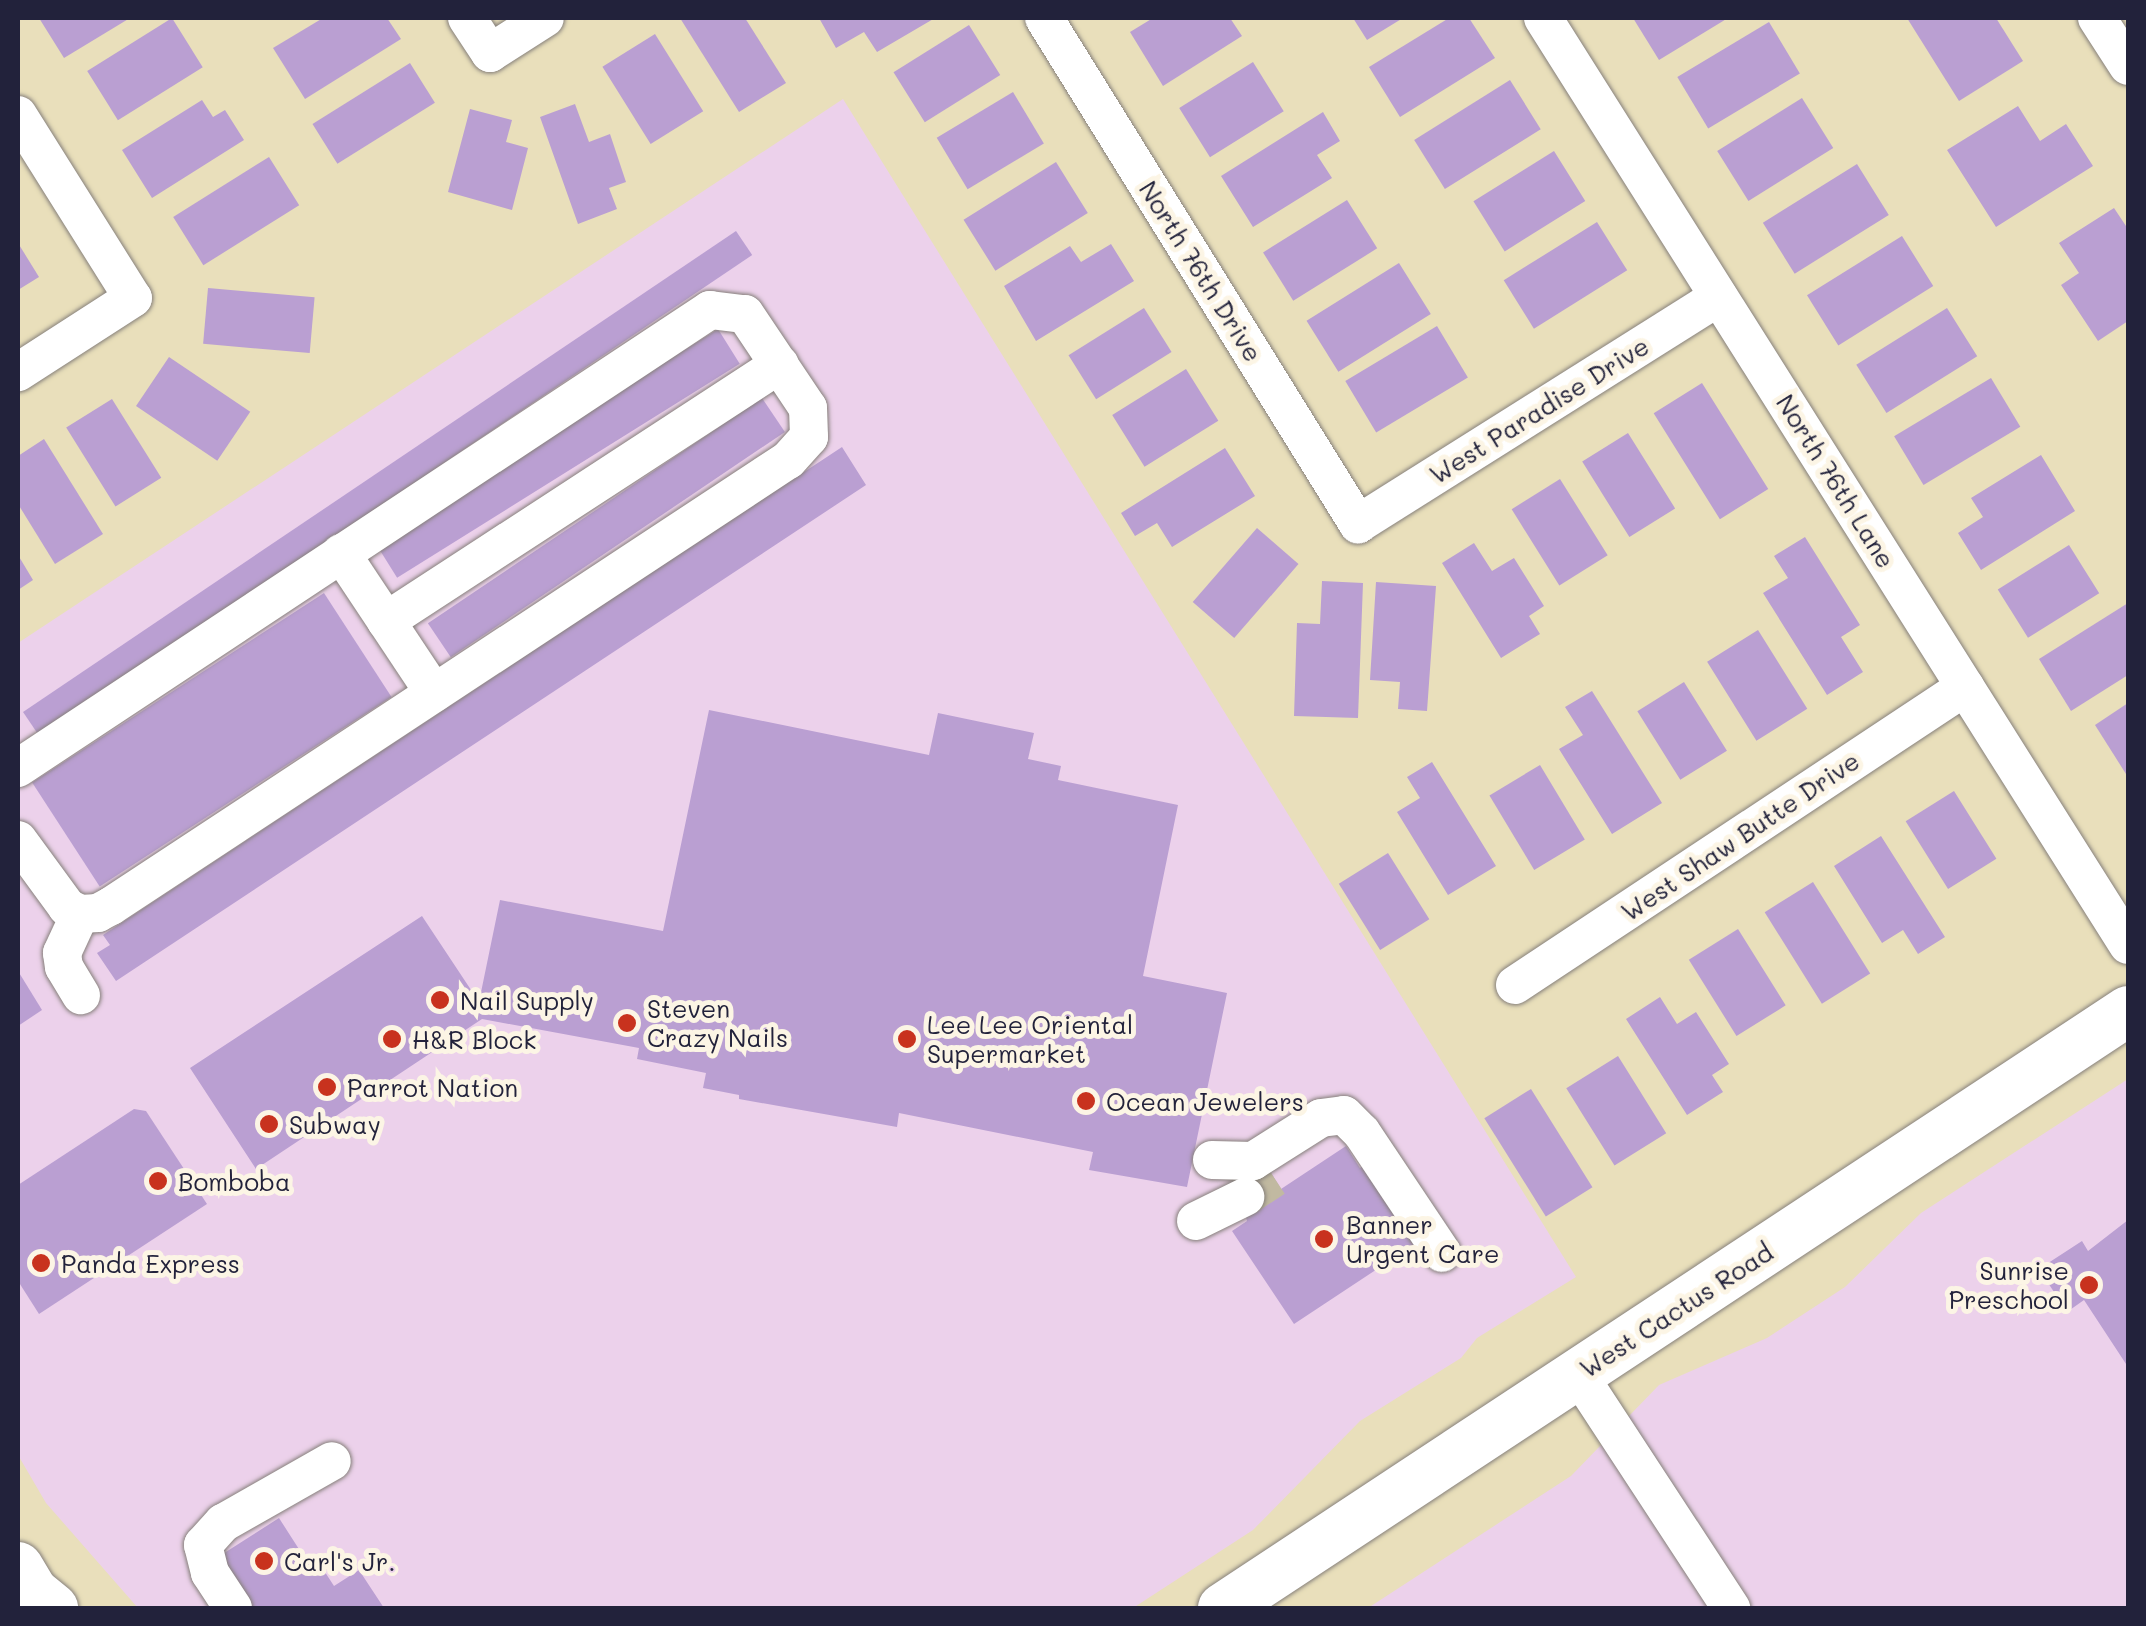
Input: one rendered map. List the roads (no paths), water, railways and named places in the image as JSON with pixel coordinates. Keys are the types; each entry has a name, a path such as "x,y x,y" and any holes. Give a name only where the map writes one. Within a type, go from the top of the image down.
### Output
{"main road":[{"name":"West Cactus Road","path":"1223,1608 2128,1011"}],"street":[{"path":"467,18 490,54 545,18"},
{"name":"North 76th Drive","path":"1044,18 1358,524"},
{"name":"North 76th Lane","path":"1543,18 2128,944"},
{"path":"2097,18 2128,66"},
{"path":"18,115 132,298 18,372"},
{"name":"West Paradise Drive","path":"1358,524 1719,297"},
{"path":"18,768 710,310 745,314 808,408 809,437 800,451 111,906 98,913 80,914 56,898 18,840"},
{"path":"386,621 780,364"},
{"path":"342,552 434,694"},
{"name":"West Shaw Butte Drive","path":"1515,985 1966,687"},
{"path":"80,914 62,953 64,966 81,995"},
{"path":"1212,1160 1253,1161 1332,1114 1344,1116 1354,1124 1442,1253"},
{"path":"1196,1220 1260,1187 1354,1124"},
{"path":"1578,1374 1731,1608"},
{"path":"233,1608 210,1573 202,1544 223,1523 332,1461"}],"tunnel":[{"path":"1245,1197 1274,1178"}],"place":[{"name":"Nail Supply","path":"440,1000"},
{"name":"Steven Crazy Nails","path":"627,1023"},
{"name":"H&R Block","path":"392,1039"},
{"name":"Lee Lee Oriental Supermarket","path":"907,1039"},
{"name":"Parrot Nation","path":"327,1087"},
{"name":"Ocean Jewelers","path":"1086,1101"},
{"name":"Subway","path":"269,1124"},
{"name":"Bomboba","path":"158,1181"},
{"name":"Banner Urgent Care","path":"1324,1239"},
{"name":"Panda Express","path":"41,1263"},
{"name":"Sunrise Preschool","path":"2089,1285"},
{"name":"Carl's Jr.","path":"264,1561"}]}
